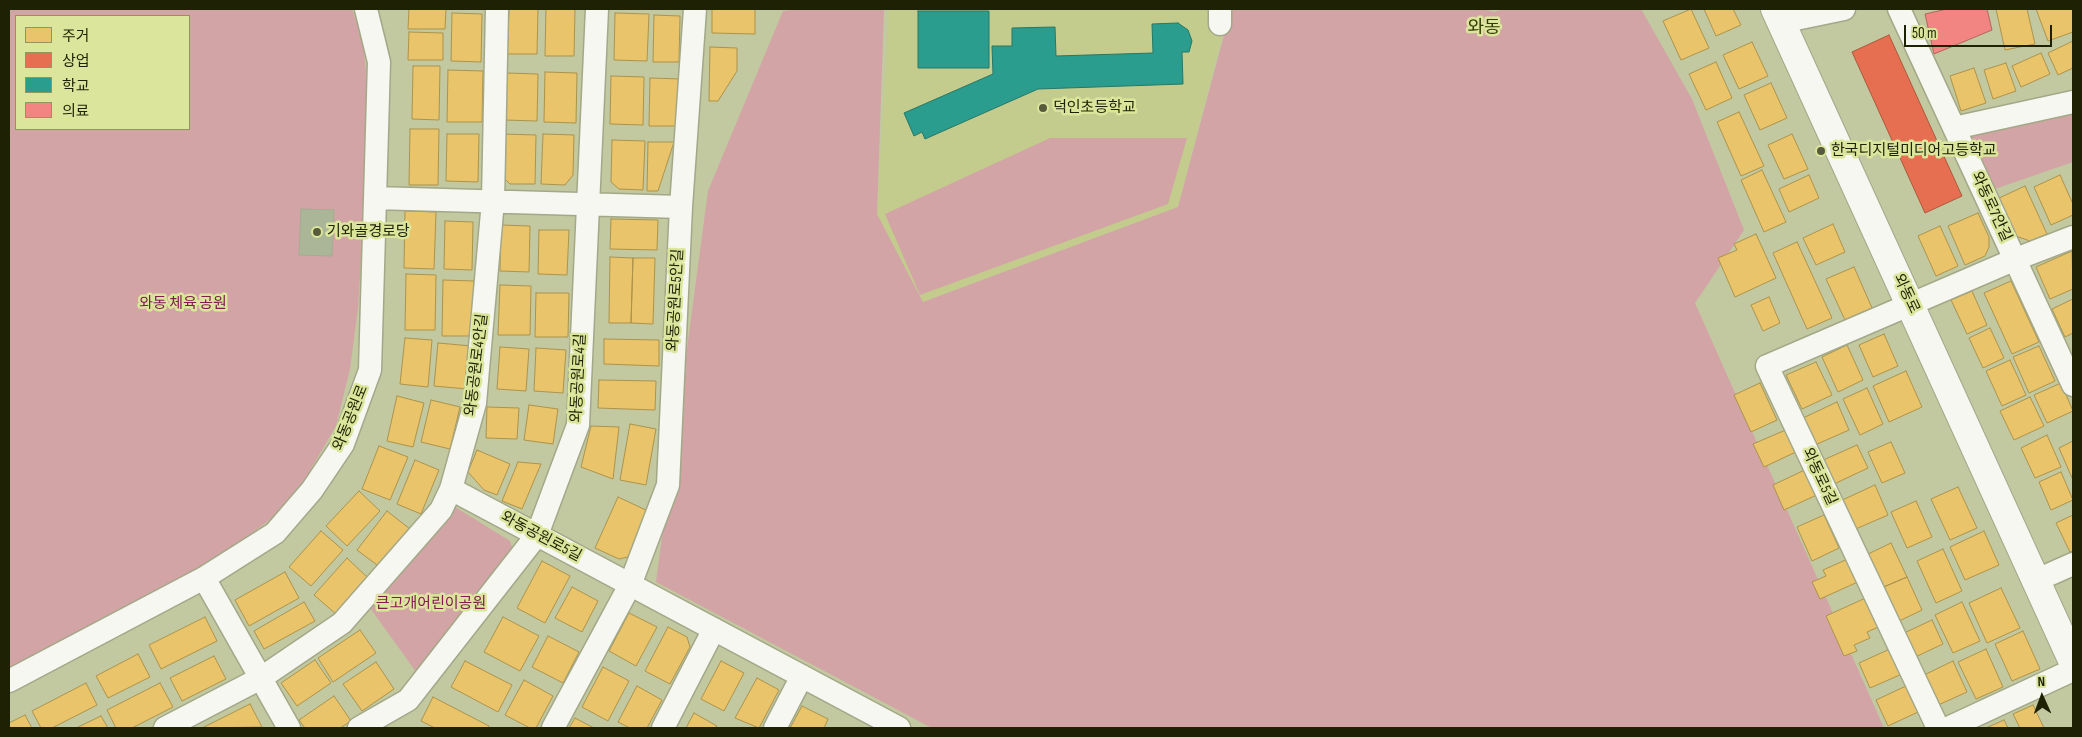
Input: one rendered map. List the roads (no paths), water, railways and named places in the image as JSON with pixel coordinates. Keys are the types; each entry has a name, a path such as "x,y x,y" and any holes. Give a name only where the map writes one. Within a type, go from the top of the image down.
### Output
{"main road":[{"name":"와동로","path":"1778,15 2073,662"}],"street":[{"name":"와동공원로","path":"9,681 204,578 275,533 312,490 343,444 370,370 379,62 366,9"},
{"name":"와동공원로4안길","path":"165,728 261,678 342,623 441,510 452,489 475,403 493,201 498,9"},
{"name":"와동공원로4길","path":"359,728 408,700 537,535 578,425 597,9"},
{"name":"와동공원로5안길","path":"630,584 668,485 681,207 695,9"},
{"path":"1778,15 1844,9"},
{"name":"와동로7안길","path":"1899,9 2073,385"},
{"path":"1954,128 2073,102"},
{"path":"375,198 681,207"},
{"name":"와동로7안길","path":"2016,259 2073,237"},
{"path":"1910,305 2016,259"},
{"name":"와동로5길","path":"1910,305 1768,366 1938,728"},
{"name":"와동공원로5길","path":"452,489 802,676 890,726"},
{"path":"2037,580 2073,564"},
{"path":"204,578 289,728"},
{"path":"553,728 630,584"},
{"path":"663,728 714,629"},
{"path":"1948,728 2073,670"},
{"path":"775,728 802,676"}],"place":[{"name":"덕인초등학교","path":"1043,108"},
{"name":"한국디지털미디어고등학교","path":"1821,151"},
{"name":"기와골경로당","path":"317,232"}],"district":[{"name":"와동","path":"1484,28"}],"park label":[{"name":"와동 체육 공원","path":"183,304"},
{"name":"큰고개어린이공원","path":"431,604"}]}
